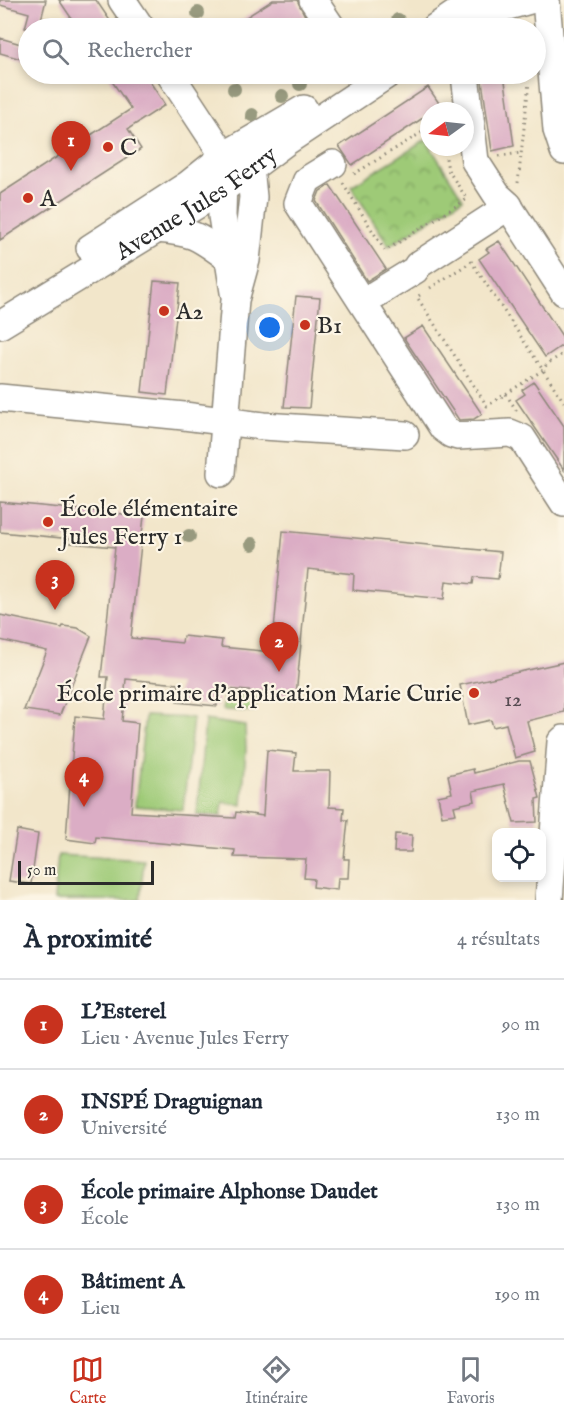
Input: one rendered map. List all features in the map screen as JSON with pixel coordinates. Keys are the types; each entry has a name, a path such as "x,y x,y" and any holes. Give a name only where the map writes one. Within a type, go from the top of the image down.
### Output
{"street":[{"path":"122,0 134,18"},
{"path":"313,0 325,18"},
{"path":"459,18 476,11 530,0 540,18"},
{"path":"546,0 557,130 564,151"},
{"path":"546,30 548,34"},
{"path":"177,84 224,156 250,168 253,197 246,260 235,300 221,473"},
{"name":"Avenue Jules Ferry","path":"0,307 189,184 224,156 344,84"},
{"name":"Avenue Jules Ferry","path":"0,325 223,189 373,84"},
{"path":"466,84 476,161 562,282"},
{"path":"224,156 222,216 235,300"},
{"path":"333,164 307,180 298,203 443,428 458,436 510,433 522,438 564,503"},
{"path":"363,302 415,270 418,265 457,239 502,199"},
{"path":"156,229 187,232 200,237 228,258"},
{"path":"0,398 225,420 263,426 405,435"},
{"path":"549,900 561,742 564,739"}],"path":[{"path":"420,133 342,181 386,251 466,199 471,200 486,191 502,199 506,189 518,182 529,84"},
{"path":"490,157 521,153"},
{"path":"446,156 448,170 466,199"},
{"path":"440,215 564,402"},
{"path":"471,262 417,297 487,406 543,370 547,364 564,353"}],"green space":[{"path":"420,144 420,156 436,156 463,199 389,246 351,186"},
{"path":"224,694 259,697 254,711 222,710"},
{"path":"145,716 193,718 183,810 135,806"},
{"path":"205,720 245,726 246,749 242,805 223,802 221,816 197,815"},
{"path":"58,855 144,860 140,900 54,900"}],"building":[{"path":"0,0 46,0 42,18 28,18 29,13 0,5"},
{"path":"59,0 96,0 108,18 71,18"},
{"path":"273,0 297,0 305,16 302,18 245,18"},
{"path":"0,38 18,43 18,58 0,53"},
{"path":"114,84 151,84 165,105 128,129 141,149 0,240 0,194 131,109"},
{"path":"482,84 505,84 514,146 492,151"},
{"path":"428,87 438,102 420,102 420,120 352,165 339,146"},
{"path":"330,185 386,269 367,281 316,201 320,191"},
{"path":"499,241 564,339 564,344 545,357 479,259 489,252 486,249"},
{"path":"154,281 180,283 167,395 142,392"},
{"path":"296,296 320,298 309,408 284,407"},
{"path":"423,326 482,414 474,419 459,420 404,338"},
{"path":"534,382 564,426 564,470 516,400 525,394 522,390"},
{"path":"0,502 144,516 131,638 182,643 183,636 222,640 221,647 272,652 283,531 501,552 498,579 474,577 473,584 446,581 444,599 353,590 354,574 308,569 296,696 218,688 217,706 177,702 179,684 126,679 122,721 138,723 131,812 235,818 236,812 263,816 267,750 296,753 294,771 330,771 329,807 344,808 343,820 348,820 344,859 349,859 348,878 338,878 337,890 313,887 314,879 304,878 306,859 234,857 235,850 96,837 95,843 66,839 75,716 104,719 108,677 101,677 115,547 71,543 72,539 0,532"},
{"path":"0,615 62,628 63,626 78,628 91,636 60,715 24,710 47,651 0,640"},
{"path":"564,662 564,712 527,721 535,752 515,758 506,724 493,727 491,720 468,725 460,685"},
{"path":"519,761 530,761 540,798 536,799 537,822 514,823 504,784 473,791 475,801 454,806 456,814 442,816 438,796 452,793 448,775 473,769 474,773"},
{"path":"17,830 38,834 31,884 9,881"},
{"path":"395,834 412,835 411,852 394,852"}],"place":[{"name":"C","path":"108,147"},
{"name":"L'Esterel","path":"71,171"},
{"name":"A","path":"28,198"},
{"name":"A2","path":"164,311"},
{"name":"B1","path":"305,325"},
{"name":"École élémentaire Jules Ferry 1","path":"48,522"},
{"name":"École primaire Alphonse Daudet","path":"55,610"},
{"name":"INSPÉ Draguignan","path":"279,672"},
{"name":"École primaire d'application Marie Curie","path":"474,693"},
{"name":"Bâtiment A","path":"84,807"}]}
